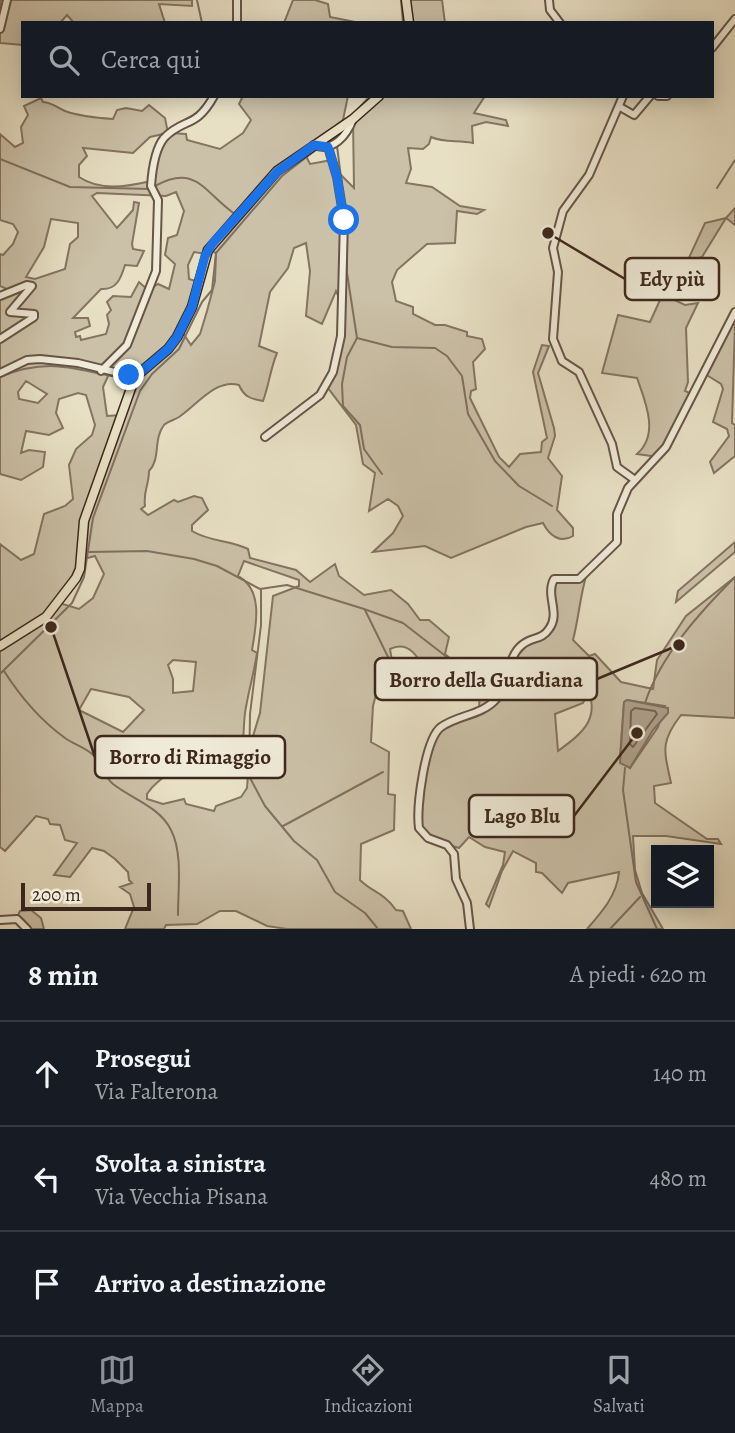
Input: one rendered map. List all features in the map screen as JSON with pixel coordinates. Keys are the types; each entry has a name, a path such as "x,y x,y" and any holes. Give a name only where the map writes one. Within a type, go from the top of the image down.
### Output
{"main road":[{"path":"406,0 409,21"},
{"path":"0,646 46,617 76,578 80,569 84,521 135,377 168,349 177,337 196,297 208,250 277,172 353,119 377,98"}],"street":[{"path":"0,29 7,0"},
{"path":"237,0 237,21"},
{"path":"549,0 550,10 558,21"},
{"path":"714,45 735,19"},
{"path":"102,371 127,345 156,271 158,200 151,188 162,142 199,119 213,98"},
{"path":"622,98 589,176 563,211 553,248 558,272 552,339 562,360 579,372 611,444 617,467 635,480"},
{"path":"620,107 634,115 648,98"},
{"path":"314,145 328,147 344,137 353,119"},
{"path":"265,437 320,395 332,372 341,335 344,220 337,177 328,147"},
{"path":"0,296 27,285 32,286 10,312 34,314 34,317 0,339"},
{"path":"470,929 467,902 456,879 454,853 447,845 428,838 419,828 419,793 426,773 428,745 433,734 442,726 480,712 496,700 508,667 521,645 541,637 552,625 555,617 551,587 554,579 579,579 615,545 619,508 635,480 666,447 735,312"},
{"path":"0,373 27,360 40,359 70,361 135,377"},
{"path":"0,920 18,919 24,926"}],"shaded area":[{"path":"0,0 192,0 192,6 159,4 164,21 72,21 67,15 62,21 21,21 21,45 0,43"},
{"path":"293,0 315,0 328,4 330,17 350,21 285,21"},
{"path":"406,0 442,0 445,21 409,21"},
{"path":"41,98 43,102 70,113 113,119 117,110 126,108 142,111 149,105 165,118 168,133 150,137 133,153 83,148 87,156 79,165 79,177 104,186 123,186 151,181 159,147 171,133 186,134 187,140 220,149 243,133 251,120 239,104 242,98 348,98 343,120 304,152 310,164 332,160 335,169 354,188 353,119 377,98 484,98 474,113 506,120 508,126 486,122 472,126 473,143 431,137 429,144 423,149 408,148 411,169 406,183 432,187 460,206 484,210 477,214 457,211 455,243 427,244 397,270 392,282 396,301 413,307 413,314 435,325 445,325 467,332 467,336 482,339 485,349 473,362 476,389 471,391 470,398 499,457 509,467 520,454 541,452 542,442 547,438 533,372 542,345 549,346 538,373 555,436 548,458 562,476 557,510 573,528 573,536 559,539 548,531 543,523 526,527 451,558 425,546 373,552 393,533 403,516 398,506 388,499 369,511 375,473 363,464 356,425 328,388 338,366 335,364 341,337 342,308 336,291 322,324 306,316 310,271 306,243 294,248 288,268 270,292 259,346 277,353 263,401 248,397 239,385 222,386 164,425 159,436 155,461 149,471 145,506 141,509 148,515 174,500 178,502 194,496 202,498 208,510 192,525 192,531 248,549 250,558 296,570 310,582 335,564 339,576 364,595 391,590 408,604 420,620 429,620 449,637 445,654 470,675 434,661 425,674 413,652 403,647 390,649 394,674 407,684 433,683 434,692 396,695 377,691 373,706 371,742 389,752 388,794 395,795 394,830 361,844 360,880 396,910 403,911 411,929 287,929 267,926 236,911 220,911 197,924 166,925 164,929 125,929 134,907 130,894 120,887 132,883 128,872 104,851 92,848 70,877 54,875 77,843 65,840 60,825 50,824 48,819 36,816 5,851 0,847 0,544 21,560 34,554 44,514 65,506 73,499 69,465 76,449 92,435 95,425 86,395 78,393 59,399 56,413 63,428 49,435 26,431 21,453 29,450 45,452 43,467 21,480 0,474 0,339 4,335 0,335 0,296 11,291 0,286 0,254 3,255 13,244 18,232 13,224 0,220 0,134 15,147 23,143 21,127 28,115 24,106","holes":["176,192 184,211 177,235 168,238 165,255 175,264 169,289 158,284 148,290 139,282 131,297 113,296 107,302 111,310 107,315 109,324 106,334 81,340 80,336 76,337 75,332 90,326 88,318 73,318 101,289 115,285 125,265 137,266 144,251 133,249 132,244 139,203 134,202 133,210 117,228 92,196 97,193 166,196","51,219 78,223 78,237 70,244 65,269 35,279 26,277 44,247","208,250 216,253 215,281 200,334 191,345 181,330 199,282 189,279 188,265 194,252 206,254","110,372 135,377 121,415 107,416 103,387","26,381 47,394 38,403 19,399 18,392","95,556 104,574 93,598 79,609 59,603 80,569 80,560","244,561 299,580 299,586 273,596 260,713 250,746 247,788 241,797 216,806 214,811 186,804 184,799 163,804 147,799 151,788 161,779 189,760 220,752 223,745 231,745 230,753 241,762 245,713 257,653 252,650 255,599 246,582 238,576","173,660 196,662 193,691 173,693 173,679 168,665","91,689 129,697 144,710 123,732 79,710"]},
{"path":"735,208 735,225 726,218"},
{"path":"726,218 702,257 687,262 705,223"},
{"path":"665,289 672,291 670,298 685,305 698,303 686,328 688,382 685,391 694,395 658,457 637,454 648,437 649,417 637,378 602,373 618,315 650,322"},
{"path":"729,324 735,325 732,423 735,425 735,456 714,473 710,462 729,436 727,429 713,422 723,389 721,384 705,374"},
{"path":"735,542 735,552 676,602 678,591"},
{"path":"587,573 573,640 589,656 595,654 621,682 653,689 657,660 686,616 735,577 735,718 681,715 667,740 671,783 654,786 655,803 707,839 718,839 721,844 666,836 633,836 635,870 642,893 663,929 587,929 612,896 619,872 568,883 562,893 542,873 536,872 536,863 513,851 502,871 489,907 486,904 503,865 505,852 485,847 469,837 459,848 428,838 418,820 426,756 442,726 479,712 480,678 492,665 508,667 521,645 541,637 552,625 552,581 573,581","holes":["589,691 592,711 590,719 581,732 558,751 555,714 583,703","627,700 665,706 658,727 630,768 620,756 624,702"]},
{"path":"31,910 41,918 44,929 27,929 17,917 20,911"}],"water":[{"path":"627,700 668,708 668,713 653,730 630,768 620,763 624,702"}],"waterway":[{"path":"197,0 202,21"},
{"path":"401,0 403,21"},
{"path":"357,110 368,98"},
{"path":"325,143 343,131"},
{"path":"337,146 346,217"},
{"path":"0,674 72,603 84,577 93,518 140,391 152,374 179,349 202,302 212,290 216,253 282,176 317,149"},
{"path":"0,159 70,187 150,189"},
{"path":"717,188 735,160"},
{"path":"155,186 169,180 191,179 235,214"},
{"path":"347,237 347,273 357,338 347,357 342,384 343,406 360,425 364,449 382,474"},
{"path":"357,338 392,347 435,348 447,356 462,376 468,414 495,461 519,486 552,506"},
{"path":"0,377 34,367 50,366 79,369 129,380"},
{"path":"89,552 147,551 194,559 217,566 260,589 287,585 364,609 403,623 470,675"},
{"path":"645,703 671,651 695,620 735,577"},
{"path":"261,590 261,625 250,714 249,776 265,806 294,841 317,860 335,892 365,913 378,929"},
{"path":"365,610 390,661"},
{"path":"4,671 47,723 65,738 86,749 98,761 113,784 153,809 166,822 177,849 178,915"},
{"path":"625,768 623,790 636,882 657,929"},
{"path":"283,826 383,772"},
{"path":"610,929 640,897"}],"place":[{"name":"Edy più","path":"548,233"},
{"name":"Borro di Rimaggio","path":"51,627"},
{"name":"Borro della Guardiana","path":"679,645"},
{"name":"Lago Blu","path":"637,733"}],"route":[{"path":"129,375 135,377 173,343 196,297 205,256 212,244 277,172 314,145 328,147 337,177 344,220"}]}
